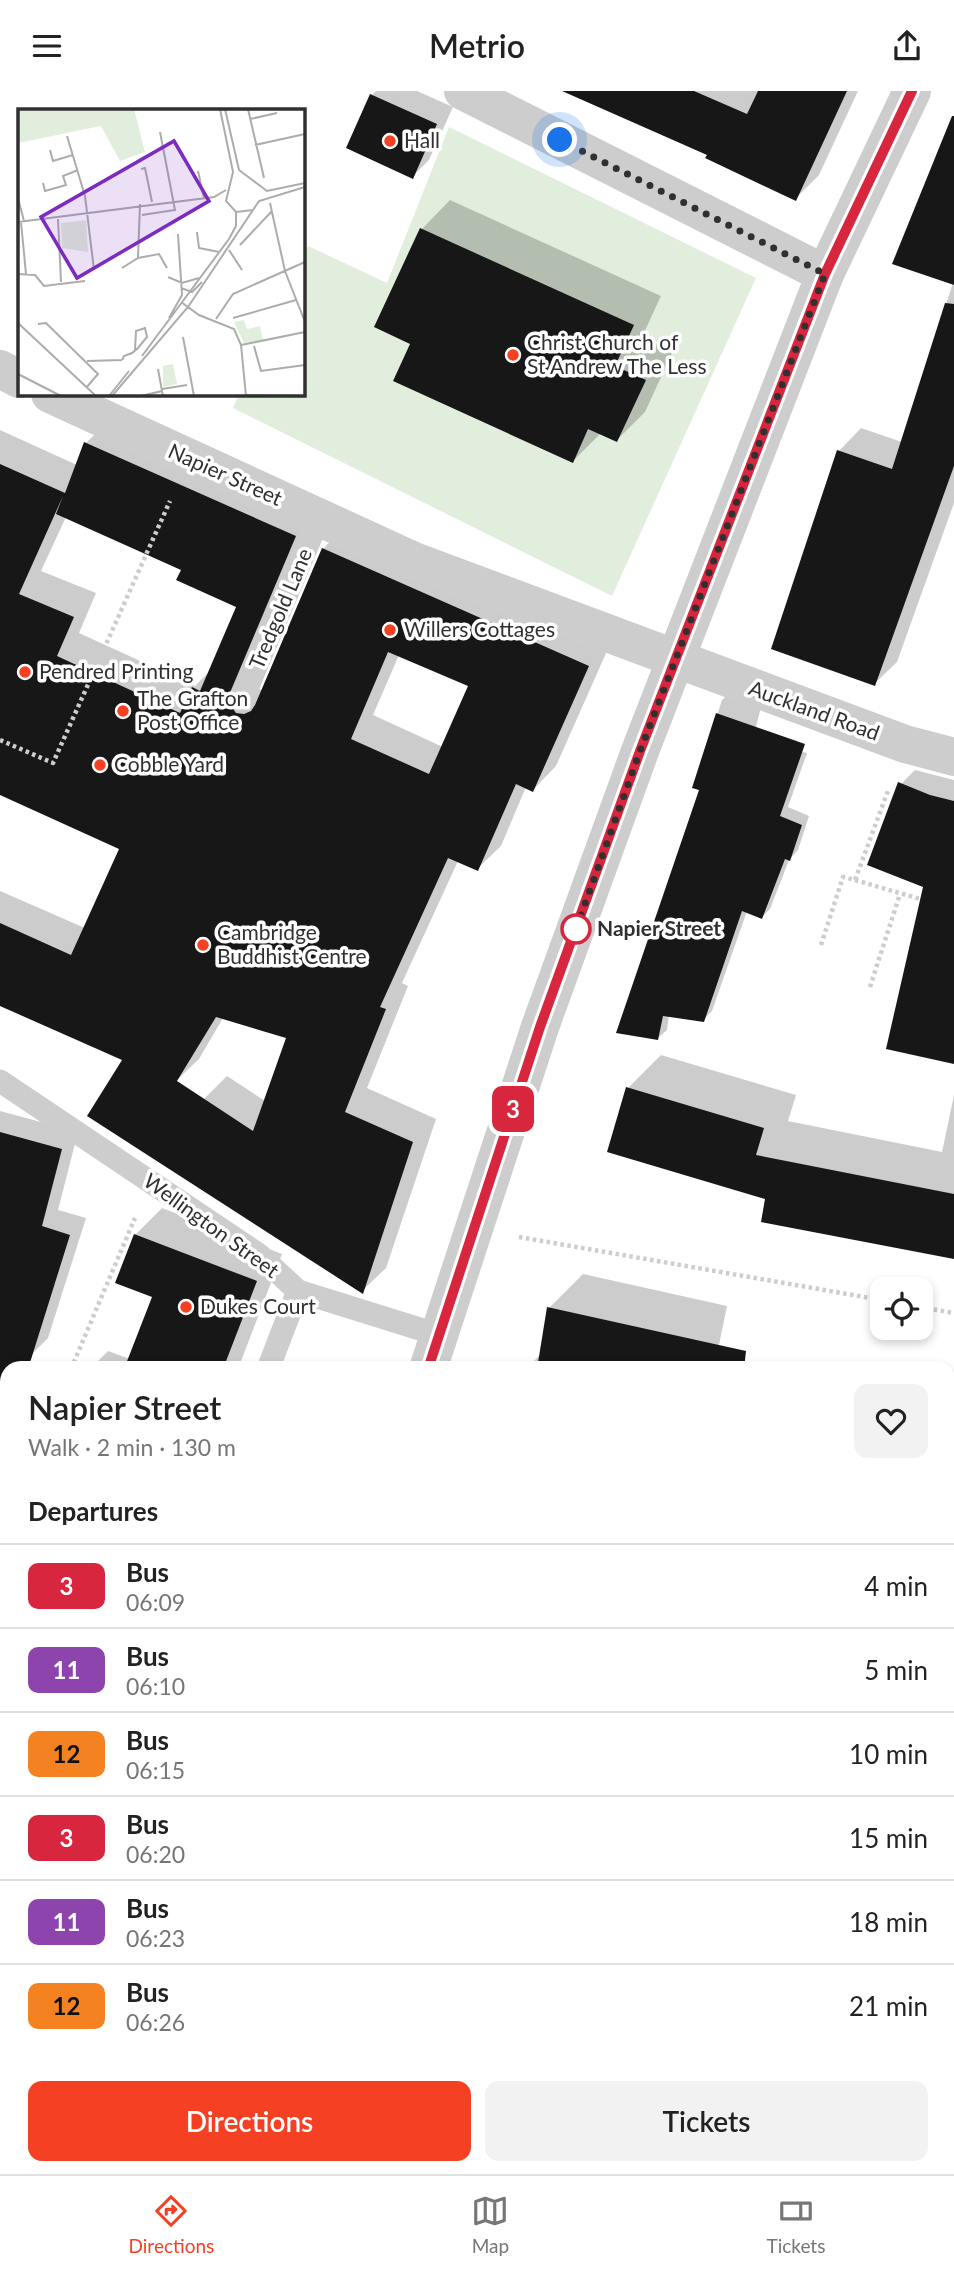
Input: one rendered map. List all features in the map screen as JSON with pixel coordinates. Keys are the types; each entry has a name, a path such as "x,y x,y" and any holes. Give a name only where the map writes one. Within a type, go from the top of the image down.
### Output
{"street":[{"path":"463,91 825,274"},
{"path":"433,1352 540,1027 640,751 825,274 912,91"},
{"path":"0,369 18,378"},
{"name":"Napier Street","path":"52,395 415,561 676,660"},
{"name":"Auckland Road","path":"676,660 905,744 954,757"}],"lane":[{"name":"Tredgold Lane","path":"242,701 319,518"},
{"name":"Wellington Street","path":"0,1081 258,1254 298,1291 433,1352"},
{"path":"271,1361 298,1291"}],"path":[{"path":"0,740 53,763 189,459"},
{"path":"855,880 905,744"},
{"path":"821,945 844,877 920,899"},
{"path":"870,987 900,894"},
{"path":"473,1229 870,1298"},
{"path":"74,1361 130,1230"},
{"path":"933,1309 954,1313"}],"green space":[{"path":"449,127 756,278 612,596 233,408 239,395 304,395 304,255 308,246 387,283"}],"building":[{"path":"562,91 694,91 747,114 758,91 847,91 796,201 705,158 707,155"},
{"name":"Hall","path":"370,94 437,124 413,179 346,148"},
{"path":"954,116 954,285 892,264"},
{"name":"Christ Church of St Andrew The Less","path":"420,228 634,325 615,366 646,380 617,442 588,429 573,463 393,381 410,344 374,327"},
{"path":"945,303 954,304 954,466 875,686 771,649 837,450 892,469"},
{"path":"84,442 296,536 229,695 228,702 236,713 244,714 251,711 255,705 322,548 589,666 533,792 516,784 478,871 448,858 380,1007 386,1009 345,1112 413,1142 363,1294 87,1116 122,1060 0,1006 0,923 71,955 119,849 0,795 0,464 65,493","holes":["63,496 56,514 181,570 176,580 236,607 200,691 192,687 180,713 57,656 74,617 19,594","388,652 468,686 429,774 351,739","216,1017 286,1038 253,1131 177,1081"]},
{"path":"716,713 805,744 780,816 802,825 790,861 785,859 762,919 742,911 704,1022 663,1016 658,1040 616,1033 699,790 692,788"},
{"path":"898,782 954,801 954,1064 886,1049 923,887 867,865"},
{"path":"626,1087 764,1128 756,1155 954,1194 954,1259 761,1222 765,1199 607,1152"},
{"path":"0,1132 62,1149 42,1226 70,1235 31,1361 0,1361"},
{"name":"Dukes Court","path":"134,1234 257,1281 226,1361 127,1361 152,1297 115,1283"},
{"path":"547,1307 746,1351 745,1361 538,1361"}],"bus line":[{"name":"3","path":"431,1361 540,1027 640,751 825,274 912,91"}],"place":[{"name":"Hall","path":"390,141"},
{"name":"Christ Church of St Andrew The Less","path":"513,355"},
{"name":"Willers Cottages","path":"390,630"},
{"name":"Pendred Printing","path":"25,672"},
{"name":"The Grafton Post Office","path":"123,711"},
{"name":"Cobble Yard","path":"100,765"},
{"name":"Napier Street","path":"576,929"},
{"name":"Cambridge Buddhist Centre","path":"203,945"},
{"name":"Dukes Court","path":"186,1307"}],"route":[{"path":"560,140 825,274 640,751 576,929"}]}
